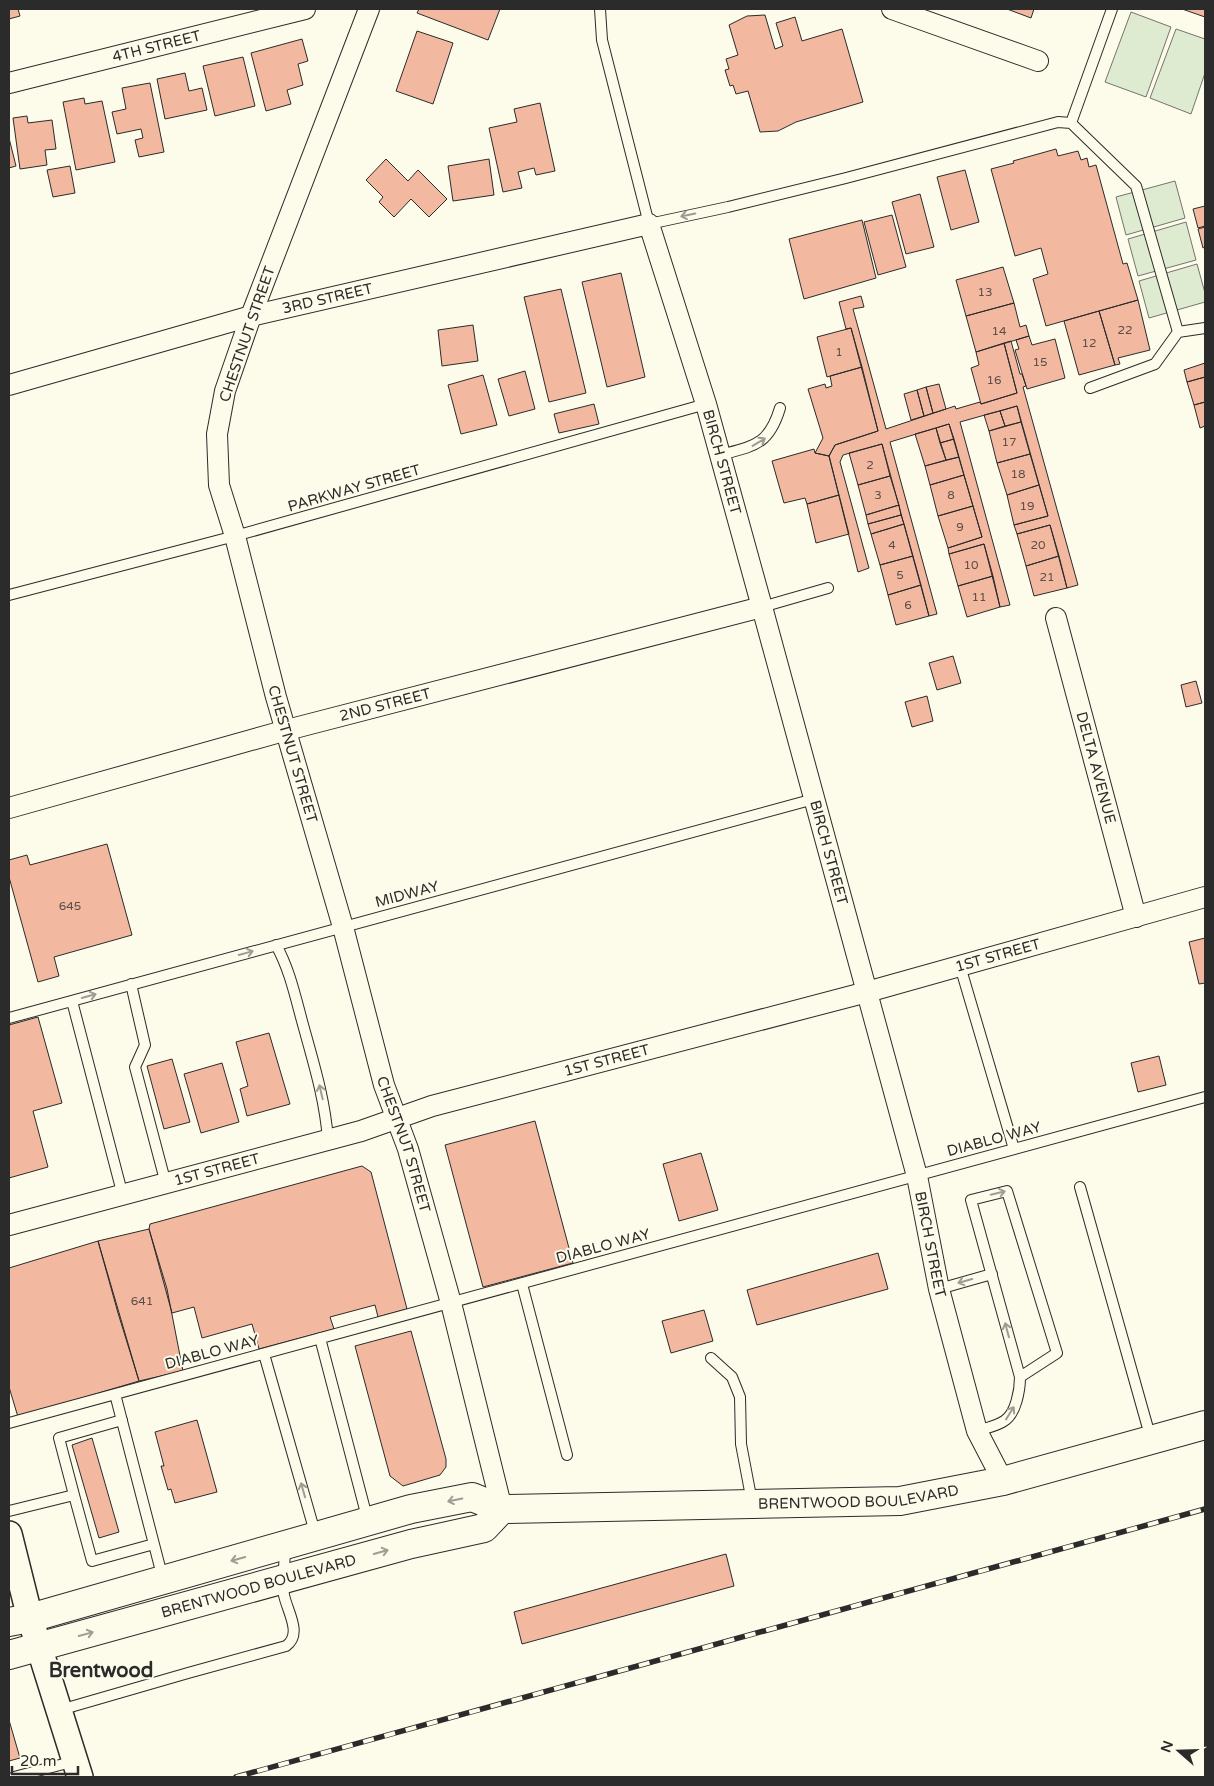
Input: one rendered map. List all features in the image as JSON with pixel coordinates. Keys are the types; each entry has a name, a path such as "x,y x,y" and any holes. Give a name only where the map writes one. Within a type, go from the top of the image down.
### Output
{"main road":[{"name":"BRENTWOOD BOULEVARD","path":"19,1620 411,1509 472,1497 502,1509 900,1501 1003,1481 1205,1425"},
{"name":"BRENTWOOD BOULEVARD","path":"9,1655 411,1544 484,1528 502,1509"}],"street":[{"name":"4TH STREET","path":"9,82 305,9"},
{"name":"CHESTNUT STREET","path":"368,9 251,316 225,391 217,434 218,485 236,536 276,698 287,730 343,927 384,1085 408,1149 451,1303 502,1509"},
{"path":"892,9 1038,61"},
{"name":"3RD STREET","path":"9,385 251,316 648,224"},
{"name":"BIRCH STREET","path":"648,224 706,404 867,992 917,1176 939,1289 977,1431 1003,1481"},
{"name":"2ND STREET","path":"9,808 287,730 762,607"},
{"name":"DELTA AVENUE","path":"1056,618 1136,917"},
{"name":"1ST STREET","path":"9,1225 328,1140 432,1106 867,992 1205,897"},
{"path":"9,1534 19,1620 39,1646 77,1769"}],"lane":[{"path":"600,9 602,40 648,224 728,207 938,155 1058,122 1071,123 1136,186 1178,332"},
{"path":"1071,123 1112,9"},
{"path":"1090,388 1155,364 1178,332 1205,328"},
{"name":"PARKWAY STREET","path":"9,595 236,536 706,404"},
{"path":"720,455 750,447 768,437 777,420 780,408"},
{"path":"762,607 828,588"},
{"name":"MIDWAY","path":"9,1018 814,799"},
{"path":"276,945 288,972 322,1094 328,1140"},
{"path":"960,966 1014,1149"},
{"path":"131,984 145,1045 135,1067 166,1184"},
{"path":"72,1001 123,1196"},
{"name":"DIABLO WAY","path":"9,1423 1205,1097"},
{"path":"1080,1187 1152,1440"},
{"path":"977,1431 1006,1420 1015,1406 1020,1390 1020,1377 971,1200 1007,1191 1057,1352 1020,1377"},
{"path":"939,1289 992,1274"},
{"path":"522,1284 567,1455"},
{"path":"320,1338 368,1522"},
{"path":"264,1354 316,1537"},
{"path":"711,1358 732,1377 740,1397 741,1444 752,1503"},
{"path":"115,1394 163,1580"},
{"path":"122,1420 58,1438 92,1561 154,1544"},
{"path":"9,1511 74,1494"},
{"path":"59,1711 286,1646 293,1638 294,1630 284,1595 285,1546"},
{"path":"14,1777 77,1769"}],"green space":[{"path":"1131,12 1171,27 1146,97 1105,82"},
{"path":"1176,29 1205,39 1205,73 1191,114 1150,98"},
{"path":"1175,181 1185,218 1126,235 1116,197"},
{"path":"1186,222 1196,260 1138,276 1128,239"},
{"path":"1197,264 1205,293 1205,302 1149,318 1139,281"}],"building":[{"path":"9,9 18,9 20,16 9,19"},
{"path":"419,9 500,9 488,40 417,13"},
{"path":"1007,9 1034,9 1031,18"},
{"path":"1182,9 1205,9 1205,17"},
{"path":"765,15 775,49 783,46 776,23 795,17 802,41 842,29 863,102 796,122 778,131 760,132 748,91 736,94 733,85 730,86 725,70 729,69 726,59 738,55 729,25 747,16"},
{"path":"417,31 453,43 433,104 396,91"},
{"path":"302,39 308,61 298,64 303,85 287,90 291,104 266,111 251,53"},
{"path":"243,57 255,106 215,116 203,66"},
{"path":"185,73 189,91 202,88 207,110 165,119 157,79"},
{"path":"150,83 164,152 139,157 135,140 143,138 141,129 117,134 112,112 126,109 122,88"},
{"path":"84,98 85,104 102,101 115,162 76,170 63,102"},
{"path":"540,103 555,171 536,175 534,168 518,172 522,188 503,192 489,128 517,122 514,109"},
{"path":"27,116 28,123 52,120 56,149 45,150 47,165 20,169 13,118"},
{"path":"9,138 16,166 9,168"},
{"path":"1056,149 1058,156 1078,151 1081,160 1087,158 1089,167 1096,165 1123,264 1127,263 1138,300 1046,326 1033,279 1048,274 1041,248 1015,256 991,169"},
{"path":"386,159 408,181 418,170 447,199 429,217 411,199 394,217 379,202 383,197 366,180"},
{"path":"489,159 494,195 453,201 448,166"},
{"path":"70,166 75,193 53,197 47,170"},
{"path":"965,170 979,222 951,230 937,177"},
{"path":"920,194 934,247 906,254 892,202"},
{"path":"1205,206 1205,226 1198,228 1193,209"},
{"path":"892,215 906,267 878,275 864,222"},
{"path":"862,220 876,278 804,299 789,239"},
{"path":"1205,227 1205,247 1203,248 1198,229"},
{"path":"1003,267 1014,303 966,316 956,280"},
{"path":"621,273 645,377 607,387 582,282"},
{"path":"561,289 586,393 549,402 524,297"},
{"path":"861,296 864,307 853,309 886,429 955,406 956,409 980,402 981,404 1017,393 1004,343 1011,341 1020,374 1022,374 1026,386 1023,387 1078,585 1067,588 1050,525 1017,534 1014,525 1048,516 1017,406 960,422 1010,605 1000,607 984,544 949,554 948,548 982,537 949,424 890,442 937,614 929,616 882,444 843,455 840,462 869,568 858,572 829,456 835,445 878,431 851,328 846,329 839,302"},
{"path":"1138,300 1150,350 1118,358 1120,364 1115,365 1099,311"},
{"path":"1014,303 1020,327 1026,325 1029,336 976,352 966,316"},
{"path":"1099,311 1115,365 1079,375 1064,321"},
{"path":"473,325 478,361 442,366 438,330"},
{"path":"851,328 862,367 827,377 817,337"},
{"path":"1029,336 1032,345 1055,339 1065,378 1027,389 1015,350 1019,349 1016,340"},
{"path":"1004,343 1017,393 981,404 971,368 979,365 976,352"},
{"path":"1205,363 1205,377 1187,382 1184,370"},
{"path":"862,367 878,431 835,445 829,456 815,453 823,438 808,389 825,384 826,388 832,386 830,376"},
{"path":"525,371 535,409 509,416 498,379"},
{"path":"483,375 497,425 461,434 448,385"},
{"path":"1205,377 1205,402 1194,405 1187,382"},
{"path":"939,384 946,409 933,413 926,387"},
{"path":"926,387 933,413 924,416 917,390"},
{"path":"917,390 924,416 911,420 904,394"},
{"path":"1205,402 1205,426 1200,428 1194,405"},
{"path":"594,404 599,424 559,433 554,414"},
{"path":"1017,406 1021,422 1005,426 1000,411"},
{"path":"1000,411 1005,426 989,431 984,415"},
{"path":"1021,422 1030,454 997,463 989,431"},
{"path":"949,424 954,439 940,443 936,428"},
{"path":"936,428 946,460 925,466 915,434"},
{"path":"954,439 959,457 946,460 940,443"},
{"path":"882,444 890,476 858,485 849,453"},
{"path":"814,449 815,453 829,456 839,495 807,504 805,498 784,503 772,461"},
{"path":"1030,454 1039,485 1007,495 997,463"},
{"path":"959,457 964,475 930,485 925,466"},
{"path":"964,475 973,506 938,516 930,485"},
{"path":"890,476 899,505 866,515 858,485"},
{"path":"1039,485 1048,516 1014,525 1007,495"},
{"path":"839,495 849,534 816,543 807,504"},
{"path":"899,505 901,515 868,524 866,515"},
{"path":"973,506 982,537 948,548 938,516"},
{"path":"901,515 904,524 871,534 868,524"},
{"path":"904,524 913,556 880,565 871,534"},
{"path":"1050,525 1059,556 1026,566 1017,534"},
{"path":"984,544 993,576 958,586 949,554"},
{"path":"913,556 921,585 888,595 880,565"},
{"path":"1059,556 1067,588 1034,596 1026,566"},
{"path":"993,576 1000,607 967,617 958,586"},
{"path":"921,585 929,616 896,625 888,595"},
{"path":"953,656 961,683 937,690 929,663"},
{"path":"1196,681 1202,703 1186,707 1181,685"},
{"path":"927,696 933,721 912,727 905,702"},
{"path":"107,844 132,935 54,957 59,976 38,982 9,877 9,860 27,855 30,865"},
{"path":"1205,938 1205,983 1199,984 1189,942"},
{"path":"38,1017 62,1103 33,1111 48,1167 9,1178 9,1025"},
{"path":"269,1033 290,1104 247,1116 240,1089 248,1086 236,1042"},
{"path":"1159,1056 1166,1085 1138,1092 1131,1063"},
{"path":"172,1059 190,1122 164,1129 147,1066"},
{"path":"222,1063 239,1122 201,1133 184,1074"},
{"path":"535,1121 573,1263 483,1287 445,1145"},
{"path":"701,1153 718,1210 679,1221 663,1164"},
{"path":"362,1166 371,1172 407,1309 378,1317 375,1305 330,1317 334,1329 259,1349 252,1324 202,1338 194,1307 172,1313 149,1229 150,1224"},
{"path":"149,1229 167,1289 183,1371 139,1381 98,1241"},
{"path":"98,1241 139,1381 18,1417 9,1387 9,1268"},
{"path":"878,1253 888,1289 757,1325 747,1290"},
{"path":"704,1310 713,1341 671,1353 662,1321"},
{"path":"411,1331 446,1459 446,1467 440,1475 403,1486 390,1476 355,1346"},
{"path":"197,1420 217,1492 175,1503 171,1489 168,1490 161,1466 164,1466 155,1432"},
{"path":"92,1438 119,1532 99,1538 72,1445"},
{"path":"726,1554 734,1586 522,1644 514,1612"},
{"path":"9,1720 20,1758 9,1761"}],"railway":[{"path":"236,1777 1205,1509"}],"district":[{"name":"Brentwood","path":"101,1671"}]}
